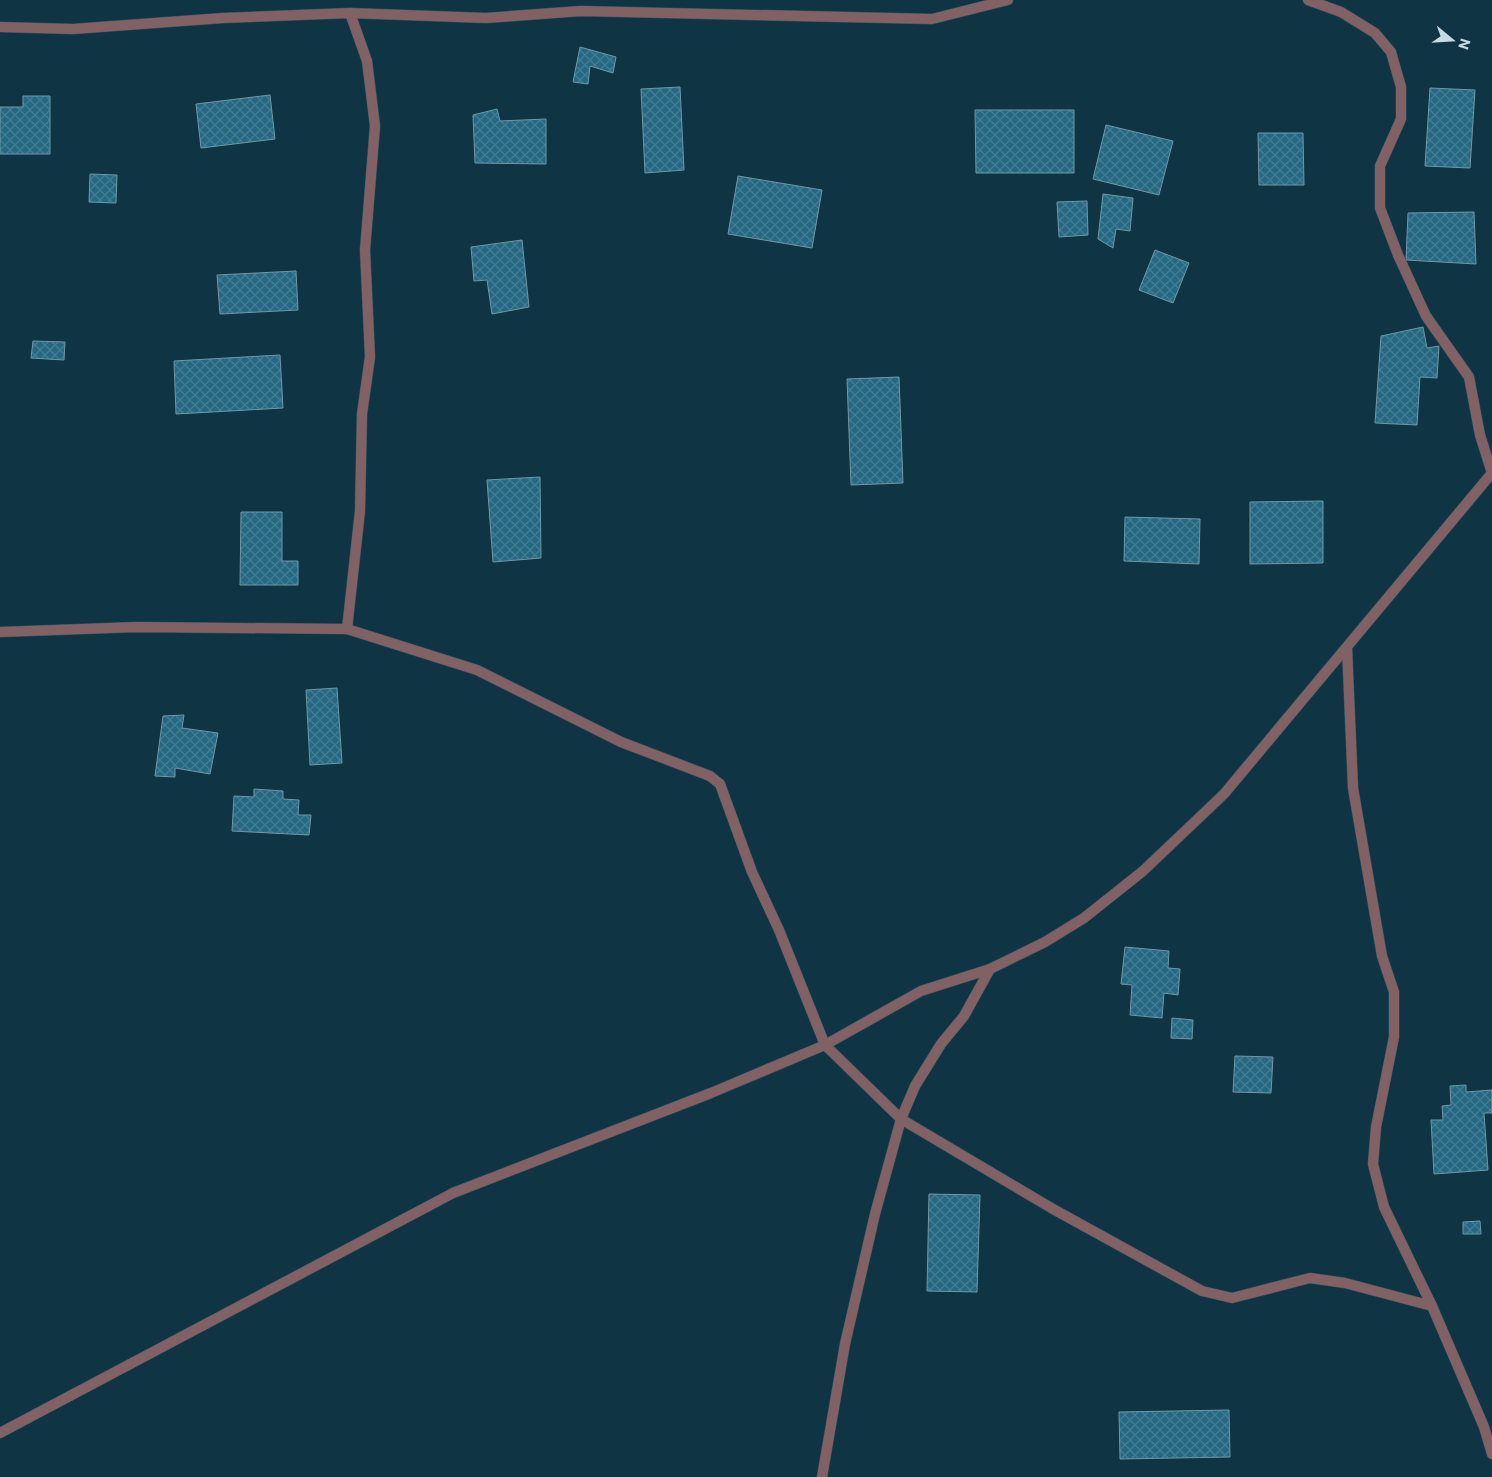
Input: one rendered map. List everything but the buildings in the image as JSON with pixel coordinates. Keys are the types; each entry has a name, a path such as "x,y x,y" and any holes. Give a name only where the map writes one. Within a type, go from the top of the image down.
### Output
{"street":[{"path":"0,27 73,29 223,18 350,13 486,18 581,11 932,19 1008,0"},
{"path":"0,1433 453,1193 711,1093 825,1045 921,991 990,969 1045,942 1084,918 1143,871 1224,794 1492,473 1480,435 1469,377 1426,316 1398,255 1380,208 1380,166 1401,119 1401,88 1392,52 1375,33 1341,12 1308,0"},
{"path":"347,629 362,494 362,402 370,357 365,250 375,135 367,61 350,13"},
{"path":"0,632 137,627 347,629 477,670 620,742 700,771 720,784 752,872 779,930 825,1045 901,1119 1052,1209 1202,1291 1232,1298 1310,1278 1345,1283 1432,1306"},
{"path":"1347,646 1353,788 1382,956 1394,992 1394,1037 1376,1127 1373,1164 1384,1207 1432,1306 1484,1427 1492,1454"},
{"path":"822,1477 845,1344 875,1214 901,1119 915,1086 941,1044 964,1016 990,969"}]}
